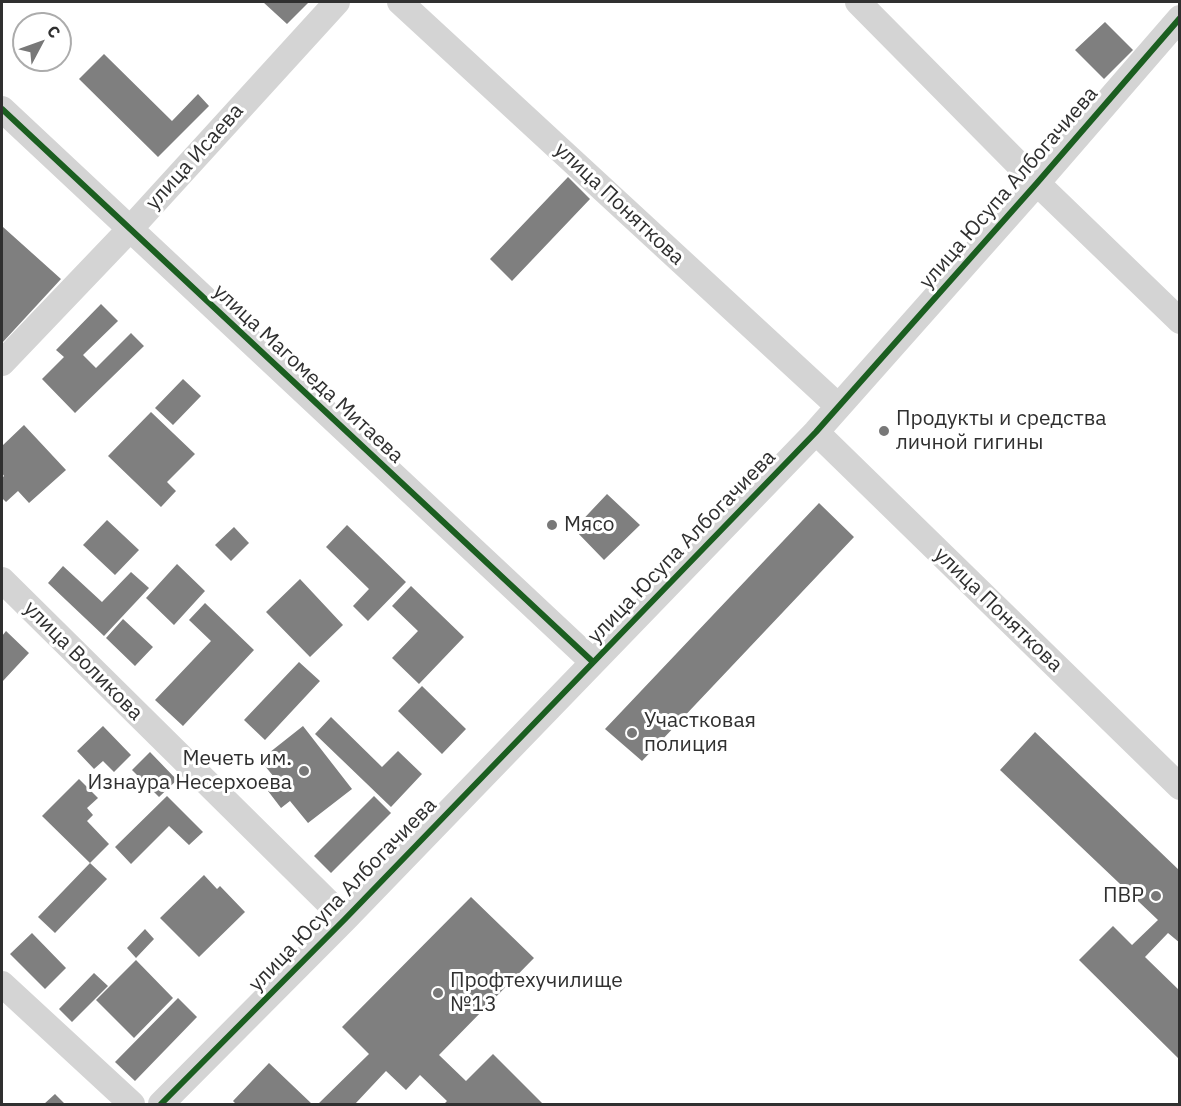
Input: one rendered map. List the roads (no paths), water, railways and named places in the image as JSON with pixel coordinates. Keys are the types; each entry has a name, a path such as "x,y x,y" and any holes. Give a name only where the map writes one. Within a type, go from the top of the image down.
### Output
{"street":[{"name":"улица Исаева","path":"2,363 130,229 337,2"},
{"name":"улица Поняткова","path":"400,2 838,406"},
{"path":"858,2 1037,183 1179,321"},
{"name":"улица Юсупа Албогачиева","path":"161,1104 345,919 816,432 1037,183 1179,18"},
{"name":"улица Магомеда Митаева","path":"2,109 592,662"},
{"name":"улица Поняткова","path":"816,432 1179,788"},
{"name":"улица Воликова","path":"2,580 345,919"},
{"path":"2,984 132,1104"}],"place":[{"name":"Продукты и средства личной гигины","path":"884,431"},
{"name":"Мясо","path":"552,525"},
{"name":"Участковая полиция","path":"632,733"},
{"name":"Мечеть им. Изнаура Несерхоева","path":"304,771"},
{"name":"ПВР","path":"1156,896"},
{"name":"Профтехучилище №13","path":"438,993"}]}
